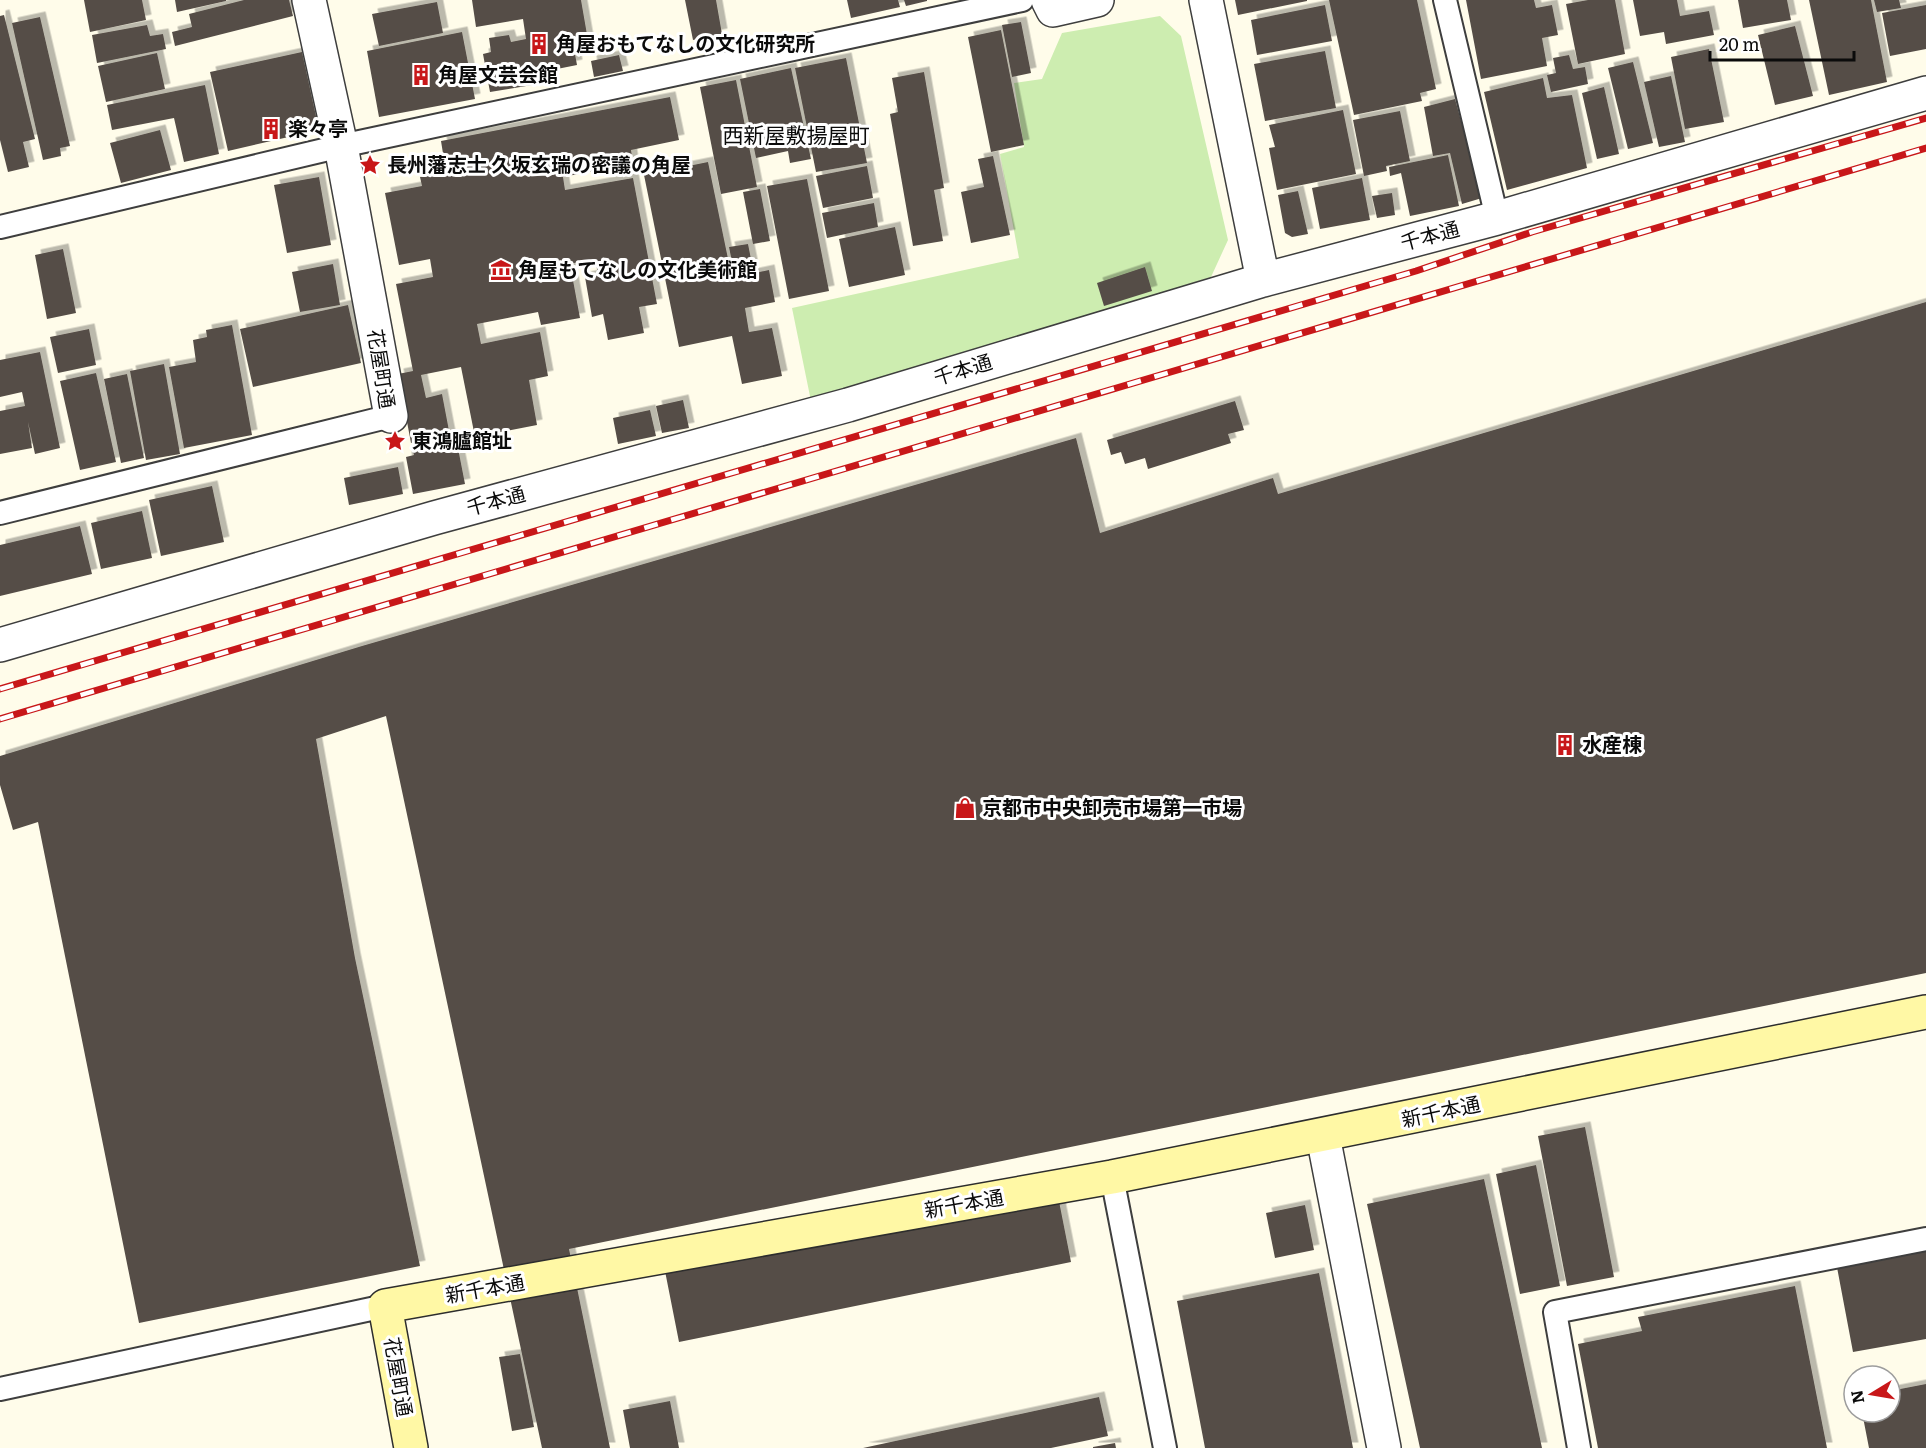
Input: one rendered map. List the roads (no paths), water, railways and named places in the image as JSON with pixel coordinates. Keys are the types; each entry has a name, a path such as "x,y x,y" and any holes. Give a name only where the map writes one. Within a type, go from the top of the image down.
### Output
{"street":[{"name":"花屋町通","path":"309,0 341,146 391,416"},
{"path":"1048,0 1053,10 1097,0"},
{"path":"1206,0 1263,280"},
{"name":"千本通","path":"0,645 434,518 848,405 1263,280 1497,218 1926,93"},
{"name":"新千本通","path":"385,1306 1112,1178 1323,1137 1926,1012"},
{"path":"1323,1137 1384,1448"},
{"name":"花屋町通","path":"385,1306 411,1448"}],"lane":[{"path":"0,227 341,146 1022,0"},
{"path":"1445,0 1497,218"},
{"name":"花屋町通","path":"0,513 391,416"},
{"path":"1112,1178 1165,1448"},
{"path":"1579,1448 1555,1312 1926,1239"},
{"name":"新千本通","path":"0,1389 385,1306"}],"railway":[{"path":"0,689 1416,271 1532,232 1926,118"},
{"path":"0,719 1926,148"}],"place":[{"name":"角屋おもてなしの文化研究所","path":"539,44"},
{"name":"角屋文芸会館","path":"421,75"},
{"name":"楽々亭","path":"271,129"},
{"name":"長州藩志士 久坂玄瑞の密議の角屋","path":"370,165"},
{"name":"角屋もてなしの文化美術館","path":"501,270"},
{"name":"東鴻臚館址","path":"395,441"},
{"name":"水産棟","path":"1565,745"},
{"name":"京都市中央卸売市場第一市場","path":"965,808"}],"district":[{"name":"西新屋敷揚屋町","path":"796,136"}]}
